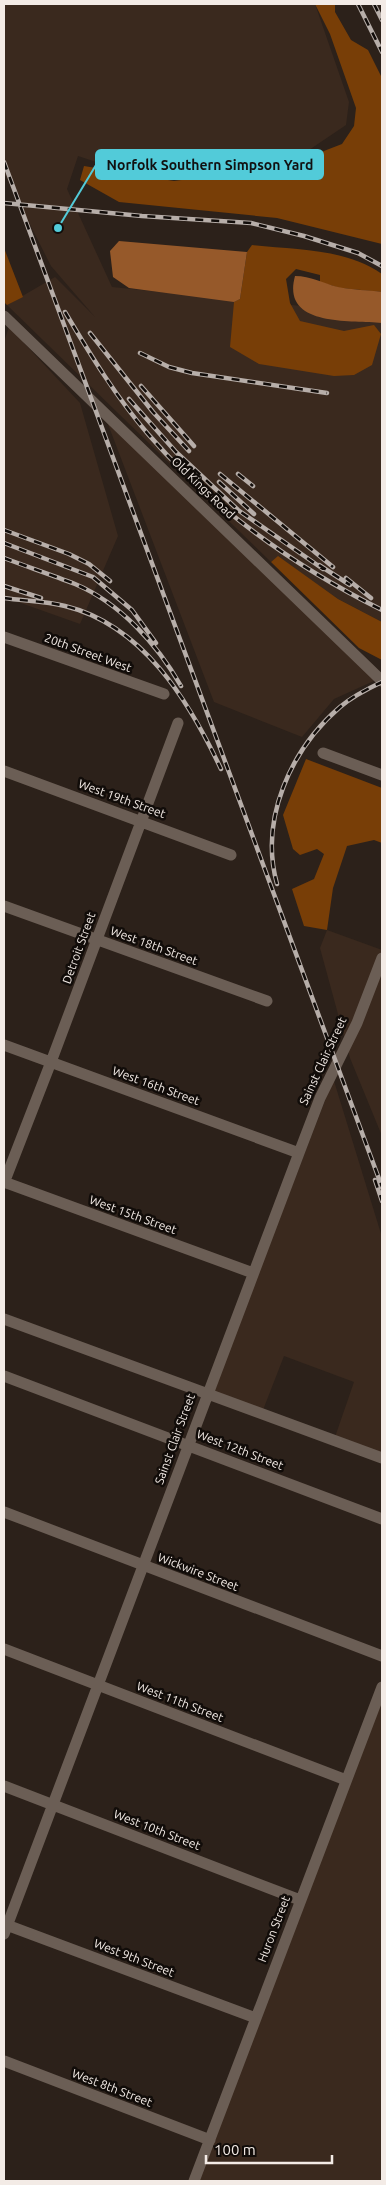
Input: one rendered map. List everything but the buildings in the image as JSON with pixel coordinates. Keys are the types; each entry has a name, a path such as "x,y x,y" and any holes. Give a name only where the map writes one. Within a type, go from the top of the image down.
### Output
{"street":[{"name":"Old Kings Road","path":"4,316 382,680"},
{"name":"20th Street West","path":"4,637 164,694"},
{"name":"Detroit Street","path":"4,1182 178,724"},
{"path":"323,753 382,775"},
{"name":"West 19th Street","path":"4,771 231,854"},
{"name":"West 18th Street","path":"4,906 266,1001"},
{"name":"Sainst Clair Street","path":"5,1927 53,1805 298,1154 324,1091 357,1023 382,958"},
{"name":"West 16th Street","path":"4,1044 298,1154"},
{"name":"West 15th Street","path":"4,1182 253,1273"},
{"path":"4,1319 382,1458"},
{"name":"West 12th Street","path":"4,1376 382,1518"},
{"name":"Wickwire Street","path":"4,1512 382,1656"},
{"name":"West 11th Street","path":"4,1649 346,1780"},
{"name":"Huron Street","path":"194,2181 382,1686"},
{"name":"West 10th Street","path":"4,1786 300,1900"},
{"name":"West 9th Street","path":"5,1927 256,2018"},
{"name":"West 8th Street","path":"4,2061 210,2140"}],"shaded area":[{"path":"4,4 315,4 349,102 346,125 303,154 213,172 142,177 78,156 67,189 112,287 382,314 382,622 338,599 278,557 271,562 7,305 55,277 95,317 51,266 4,173"},
{"path":"315,4 335,4 335,12 351,40 368,50 382,78 382,244 277,218 119,202 80,180 84,166 174,181 285,166 342,144 354,126 356,108 330,34"},
{"path":"119,241 247,252 240,299 234,302 129,288 113,277 110,251"},
{"path":"252,245 336,255 368,265 382,274 382,292 340,288 320,282 320,275 296,269 286,279 290,303 300,321 344,331 374,325 381,334 372,365 354,375 334,376 259,364 230,347 234,302 240,299 247,252"},
{"path":"4,248 23,297 7,305 4,302"},
{"path":"295,276 311,278 343,288 382,292 382,323 321,318 308,312 298,304 293,293"},
{"path":"9,327 80,403 118,536 80,624 4,597 4,342"},
{"path":"106,419 376,680 334,699 302,737 214,702"},
{"path":"278,556 338,599 382,622 382,660 359,648 271,562"},
{"path":"306,759 382,788 382,843 374,840 347,846 333,888 327,930 304,926 292,889 314,879 324,854 317,849 300,855 293,849 283,815"},
{"path":"327,930 382,950 382,1136 350,1058 320,948"},
{"path":"334,1081 382,1237 382,1454 335,1437 354,1382 284,1356 263,1410 213,1391"},
{"path":"382,1694 382,2181 198,2181"}],"railway":[{"path":"358,4 382,52"},
{"path":"374,4 382,20"},
{"path":"4,162 382,1187"},
{"path":"4,203 142,216 251,223 304,236 358,253 382,266"},
{"path":"65,312 104,375 136,420 173,461 200,487 256,534 286,555 349,593 382,610"},
{"path":"90,333 153,412 189,451"},
{"path":"140,353 169,367 192,373 327,393"},
{"path":"141,386 194,446"},
{"path":"129,399 176,452 238,510 323,569"},
{"path":"220,474 333,567"},
{"path":"238,474 253,486"},
{"path":"219,482 254,514"},
{"path":"4,530 69,554 89,564 110,581"},
{"path":"4,543 93,577 132,610 156,643"},
{"path":"4,558 75,584 107,602 136,626 149,640 181,686"},
{"path":"319,565 350,585"},
{"path":"346,578 371,598"},
{"path":"4,586 41,598"},
{"path":"4,598 65,606 93,616 118,630 140,648 160,669 178,693 194,718 221,769"},
{"path":"277,884 272,835 283,787 294,764 322,724 340,707 360,693 382,682"},
{"path":"375,1180 382,1201"}],"place":[{"name":"Norfolk Southern Simpson Yard","path":"58,228"}]}
